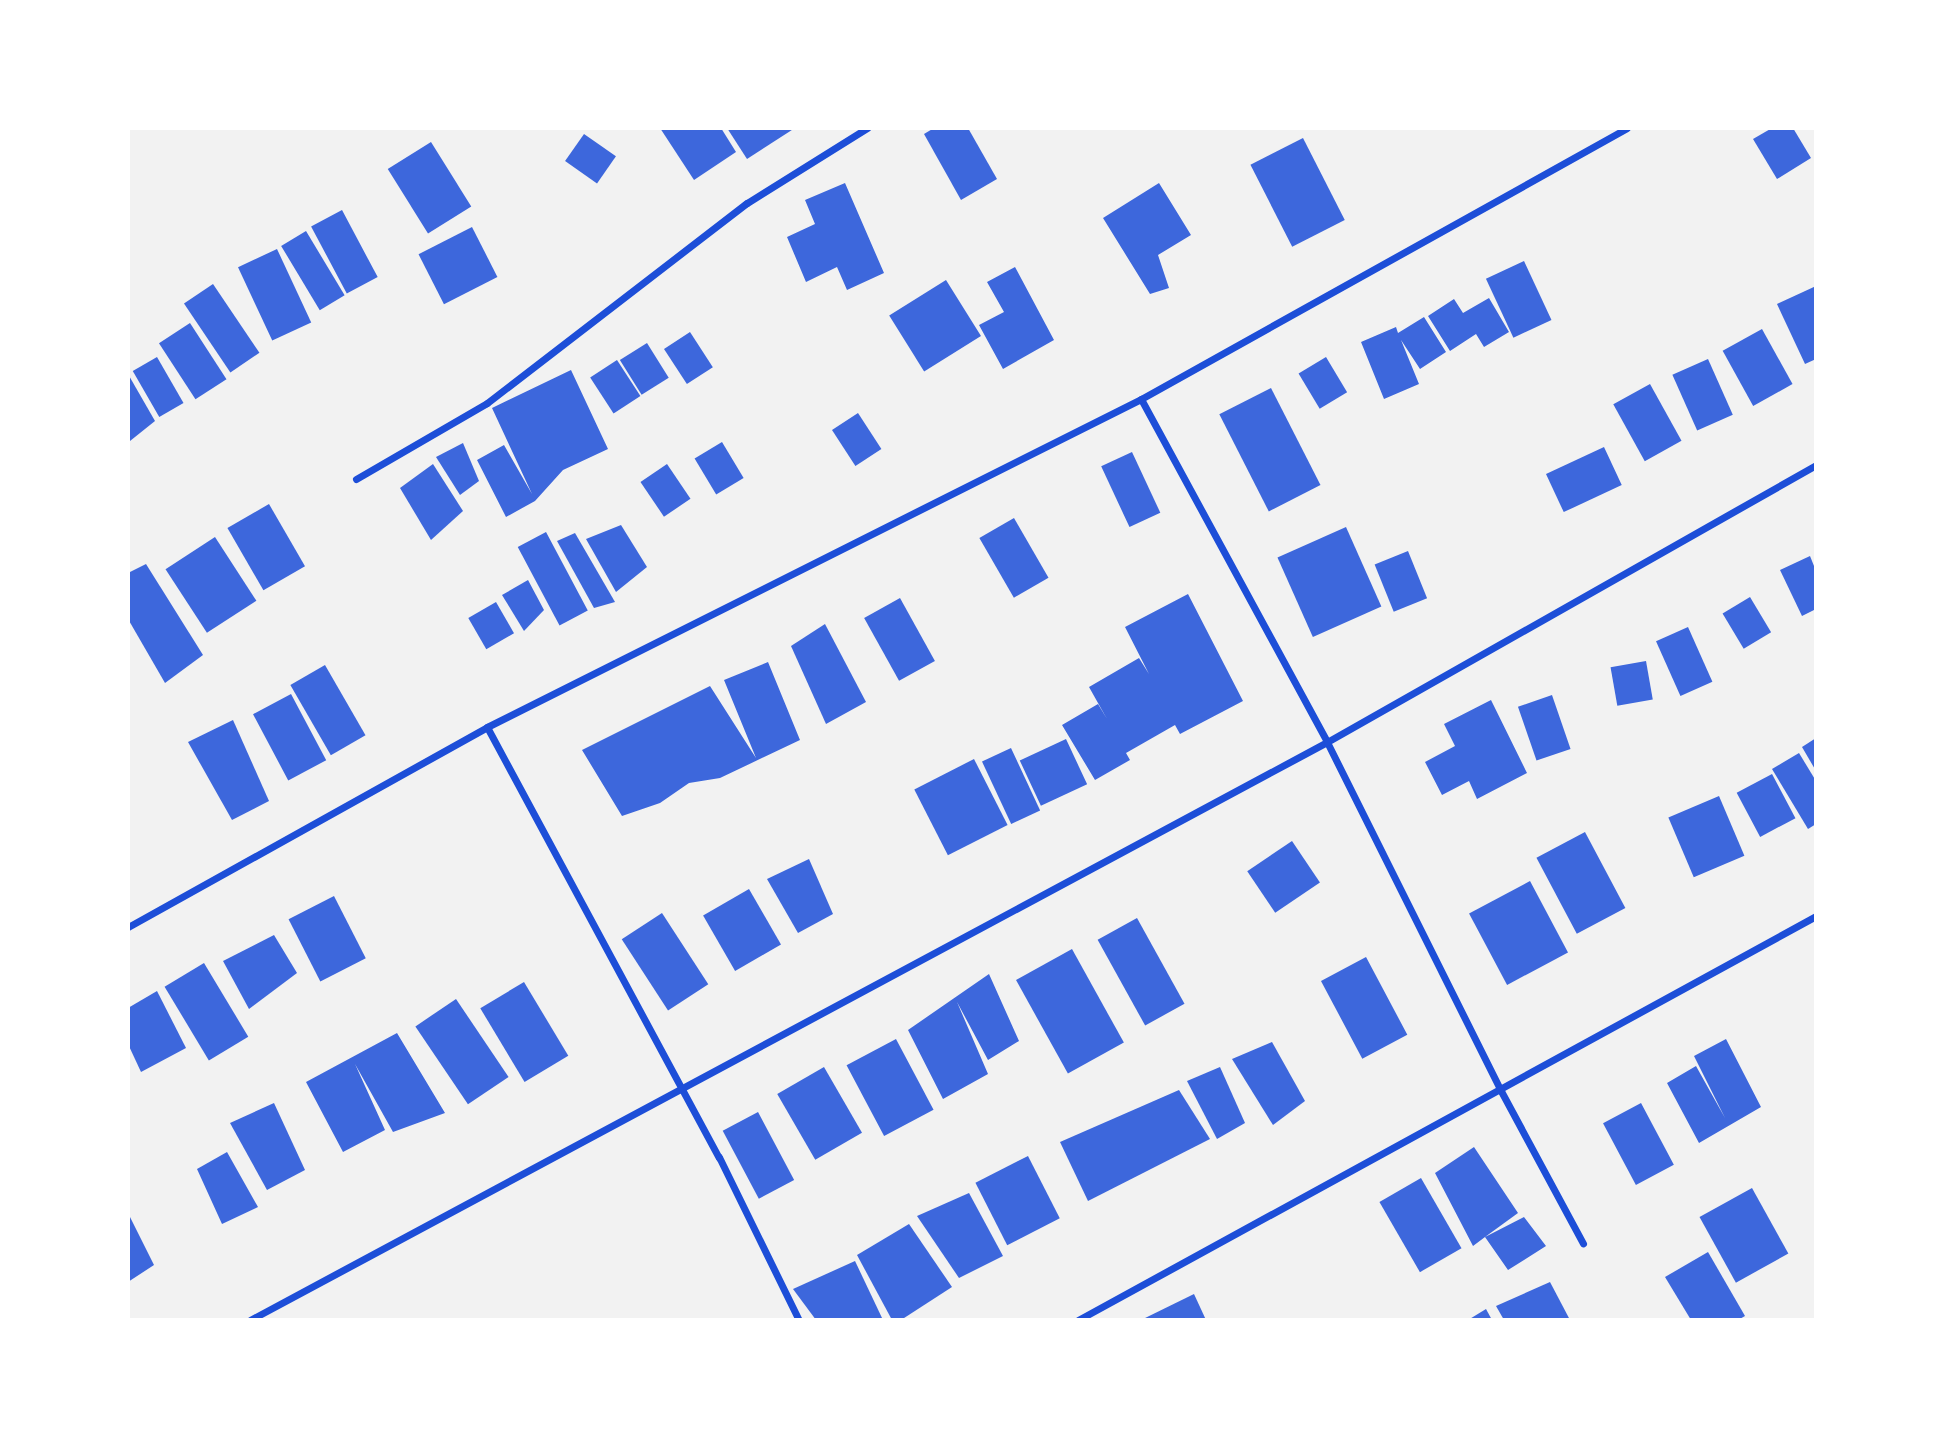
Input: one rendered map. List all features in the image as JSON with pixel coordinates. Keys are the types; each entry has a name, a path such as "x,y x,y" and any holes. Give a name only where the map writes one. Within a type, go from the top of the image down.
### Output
{"street":[{"path":"356,479 487,403 747,203 866,128"},
{"path":"128,927 487,727 1141,399 1627,128"},
{"path":"1141,399 1327,742 1501,1091 1583,1243"},
{"path":"250,1320 1327,742 1816,465"},
{"path":"487,727 683,1088 799,1320"},
{"path":"1078,1320 1501,1091 1816,916"}],"building":[{"path":"660,128 721,128 736,152 694,180"},
{"path":"727,128 795,128 747,159"},
{"path":"934,128 968,128 997,179 961,200 924,134"},
{"path":"1772,128 1793,128 1811,158 1777,179 1753,139"},
{"path":"584,134 616,156 597,183 565,161"},
{"path":"1303,138 1345,220 1292,247 1250,165"},
{"path":"431,142 471,206 428,233 388,169"},
{"path":"845,183 884,273 847,290 837,267 806,282 787,237 815,224 805,200"},
{"path":"1159,183 1191,235 1158,255 1169,288 1150,294 1103,218"},
{"path":"342,210 378,277 347,294 311,226"},
{"path":"472,227 497,277 444,304 419,254"},
{"path":"306,231 345,295 320,310 281,246"},
{"path":"277,249 311,322 272,341 238,267"},
{"path":"1524,261 1551,320 1513,338 1486,279"},
{"path":"1015,267 1054,340 1003,369 979,325 1004,312 987,282"},
{"path":"946,280 981,336 924,371 889,316"},
{"path":"213,284 259,353 230,372 184,304"},
{"path":"1816,286 1816,359 1805,364 1777,304"},
{"path":"1489,298 1509,332 1484,347 1476,334 1450,351 1428,316 1454,299 1463,313"},
{"path":"1424,317 1446,352 1420,369 1401,340 1419,384 1384,399 1361,342 1396,327 1398,333"},
{"path":"190,323 226,379 195,399 159,343"},
{"path":"1762,329 1793,384 1753,406 1723,351"},
{"path":"690,332 713,367 687,384 664,349"},
{"path":"647,343 669,378 642,395 620,360"},
{"path":"157,357 184,403 159,417 133,371"},
{"path":"1326,357 1347,392 1320,409 1299,373"},
{"path":"1708,359 1733,415 1697,431 1672,375"},
{"path":"617,360 640,396 614,413 590,377"},
{"path":"571,370 608,449 563,470 535,501 506,517 477,460 504,445 532,494 492,408"},
{"path":"128,374 155,421 130,441 128,437"},
{"path":"1650,384 1682,441 1645,461 1613,404"},
{"path":"1271,388 1320,485 1269,511 1219,414"},
{"path":"858,413 881,449 855,466 832,430"},
{"path":"722,442 744,478 716,494 695,458"},
{"path":"463,443 479,481 460,495 436,457"},
{"path":"1604,447 1622,485 1564,512 1546,474"},
{"path":"1132,452 1160,513 1130,527 1101,466"},
{"path":"433,464 463,511 431,540 400,488"},
{"path":"667,464 690,499 664,517 640,482"},
{"path":"269,504 305,566 263,590 227,528"},
{"path":"1014,518 1048,578 1014,598 979,538"},
{"path":"621,525 647,567 616,592 586,539"},
{"path":"1346,527 1381,606 1313,637 1277,558"},
{"path":"546,532 588,611 560,626 518,547"},
{"path":"575,533 615,602 594,608 557,541"},
{"path":"215,537 256,601 207,633 166,569"},
{"path":"1408,551 1427,598 1394,612 1375,564"},
{"path":"1810,556 1816,571 1816,609 1802,616 1780,570"},
{"path":"146,564 203,655 165,683 128,619 128,573"},
{"path":"528,580 544,610 524,631 502,595"},
{"path":"1188,594 1243,701 1180,734 1175,725 1126,753 1130,760 1095,780 1062,725 1098,704 1107,719 1089,687 1139,658 1149,674 1125,627"},
{"path":"1750,597 1771,632 1744,649 1723,613"},
{"path":"900,598 935,661 899,681 864,618"},
{"path":"496,602 514,633 486,649 468,618"},
{"path":"825,624 866,702 826,724 791,646"},
{"path":"1688,627 1712,682 1680,696 1656,641"},
{"path":"1646,661 1653,699 1617,706 1611,667"},
{"path":"768,662 800,740 720,778 689,783 660,803 622,816 582,750 710,686 756,758 724,680"},
{"path":"325,665 366,735 331,755 290,685"},
{"path":"291,694 326,760 288,780 253,714"},
{"path":"1552,695 1571,749 1537,761 1518,707"},
{"path":"1491,700 1527,773 1477,799 1469,781 1442,795 1425,762 1455,746 1444,724"},
{"path":"233,720 269,801 232,820 188,742"},
{"path":"1816,738 1816,771 1802,747"},
{"path":"1066,739 1087,784 1041,806 1020,761"},
{"path":"1011,748 1040,811 1011,824 982,762"},
{"path":"1799,753 1816,781 1816,824 1808,829 1772,769"},
{"path":"974,759 1008,825 948,855 914,789"},
{"path":"1772,774 1795,818 1760,837 1737,793"},
{"path":"1719,796 1744,856 1694,877 1668,817"},
{"path":"1585,832 1625,908 1577,934 1536,858"},
{"path":"1292,841 1320,882 1275,913 1247,871"},
{"path":"809,859 833,914 798,933 767,879"},
{"path":"1530,881 1568,953 1507,985 1469,913"},
{"path":"749,889 781,944 735,971 703,916"},
{"path":"334,896 366,958 320,982 289,919"},
{"path":"662,913 708,984 668,1010 622,939"},
{"path":"1137,918 1185,1004 1145,1026 1098,940"},
{"path":"274,935 297,973 249,1009 223,961"},
{"path":"1072,949 1124,1043 1068,1074 1016,980"},
{"path":"1366,957 1407,1035 1362,1059 1321,981"},
{"path":"204,963 248,1037 209,1060 165,987"},
{"path":"989,974 1019,1041 988,1060 957,1002 988,1074 943,1099 908,1030"},
{"path":"524,982 568,1056 525,1082 480,1008"},
{"path":"157,991 186,1048 141,1072 128,1044 128,1008"},
{"path":"456,999 509,1077 468,1104 415,1026"},
{"path":"397,1033 445,1113 393,1132 355,1064 385,1130 343,1152 306,1082"},
{"path":"896,1039 934,1110 884,1136 847,1065"},
{"path":"1726,1039 1761,1107 1699,1143 1667,1083 1696,1066 1725,1118 1694,1056"},
{"path":"1272,1042 1305,1101 1273,1125 1232,1059"},
{"path":"824,1067 862,1133 815,1160 777,1094"},
{"path":"1220,1067 1245,1123 1217,1139 1187,1081"},
{"path":"1179,1090 1210,1139 1088,1201 1060,1142"},
{"path":"274,1103 305,1170 267,1190 230,1123"},
{"path":"1641,1103 1674,1165 1636,1185 1603,1123"},
{"path":"758,1112 794,1180 759,1199 723,1131"},
{"path":"1474,1147 1518,1213 1473,1246 1435,1173"},
{"path":"227,1152 258,1207 222,1224 197,1169"},
{"path":"1028,1156 1060,1218 1007,1245 975,1183"},
{"path":"1421,1178 1462,1248 1420,1272 1379,1202"},
{"path":"1752,1188 1788,1254 1736,1283 1700,1217"},
{"path":"969,1193 1003,1256 959,1278 917,1216"},
{"path":"128,1213 154,1265 128,1282"},
{"path":"1524,1217 1546,1246 1508,1270 1485,1237"},
{"path":"909,1224 952,1287 901,1320 892,1320 857,1255"},
{"path":"1708,1252 1745,1316 1738,1320 1691,1320 1665,1277"},
{"path":"855,1261 883,1320 816,1320 793,1289"},
{"path":"1550,1282 1570,1320 1504,1320 1496,1306"},
{"path":"1194,1294 1206,1320 1141,1320"},
{"path":"1486,1309 1492,1320 1468,1320"}]}
